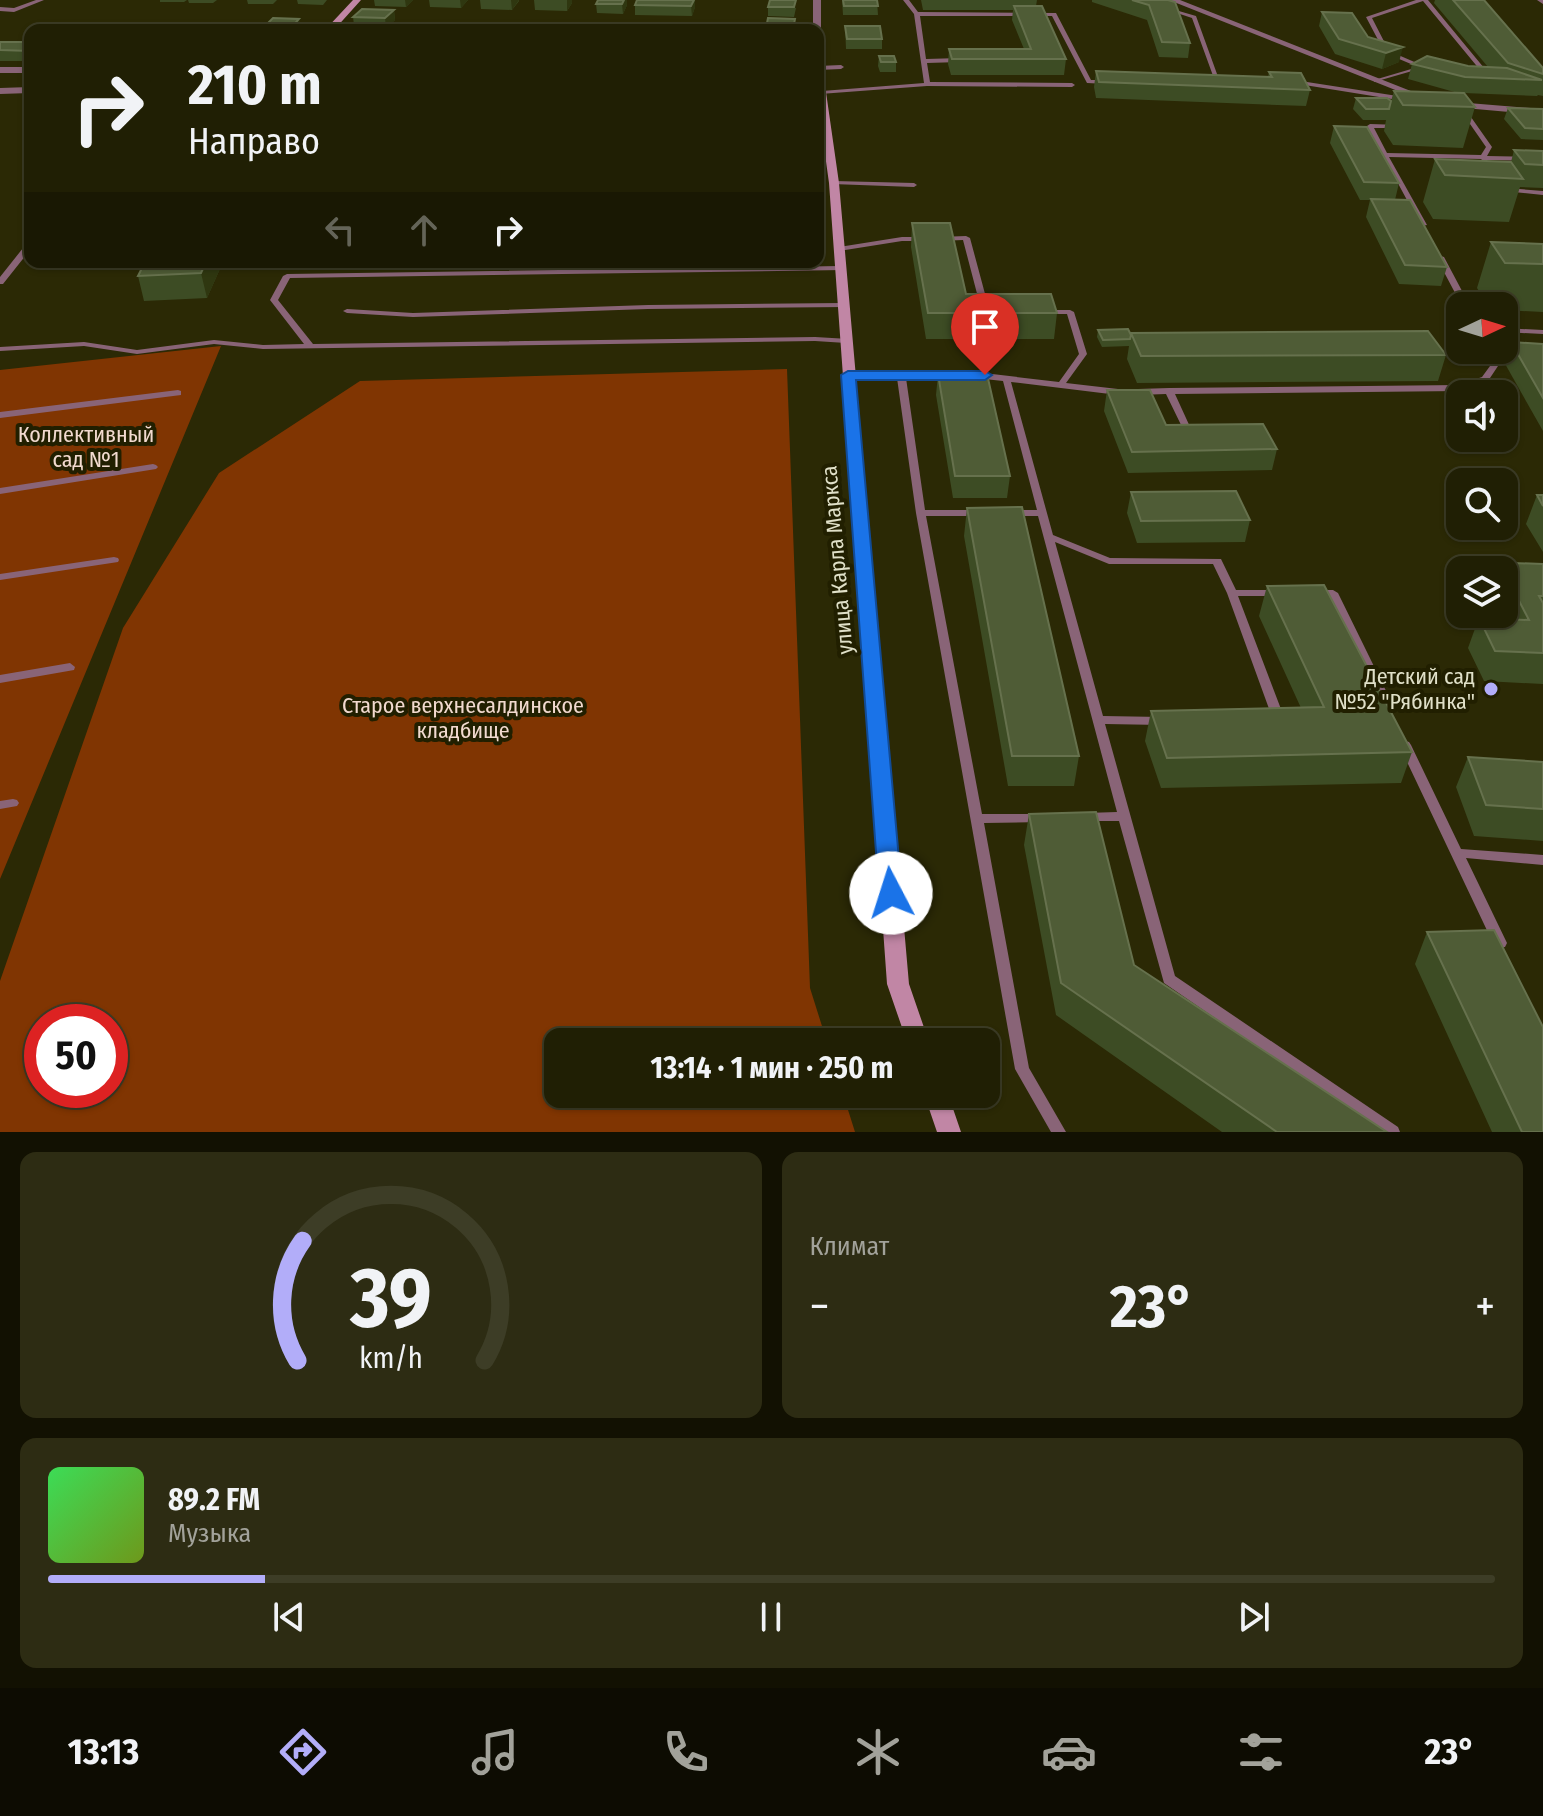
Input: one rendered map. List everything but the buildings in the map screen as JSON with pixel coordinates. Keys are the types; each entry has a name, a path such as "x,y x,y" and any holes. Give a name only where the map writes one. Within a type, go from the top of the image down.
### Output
{"main road":[{"path":"335,24 357,0"},
{"name":"улица Карла Маркса","path":"824,108 834,183 898,984 913,1028"},
{"path":"941,1108 949,1132"}],"street":[{"path":"817,0 817,24"},
{"path":"1173,0 1425,100"},
{"path":"0,70 24,70"},
{"path":"0,91 24,90"},
{"path":"1449,104 1543,112"}],"lane":[{"path":"0,9 14,10 41,0"},
{"path":"906,0 917,14 927,84"},
{"path":"1436,71 1387,52 1369,17 1423,0 1491,79 1477,79"},
{"path":"1153,4 1194,17 1222,84 1207,84"},
{"path":"917,14 1054,14 1089,82 1119,83"},
{"path":"926,61 967,60"},
{"path":"824,68 841,67"},
{"path":"1376,81 1423,67"},
{"path":"1282,82 1313,83 1375,96 1425,100"},
{"path":"824,93 927,84 1072,85"},
{"path":"1461,106 1489,147 1483,157"},
{"path":"1416,127 1370,126 1430,237"},
{"path":"1461,128 1477,129"},
{"path":"1385,155 1543,159"},
{"path":"1483,157 1491,169"},
{"path":"1499,180 1507,192 1543,193"},
{"path":"834,183 914,185"},
{"path":"839,249 902,239 966,238 986,312"},
{"path":"1437,251 1459,292"},
{"path":"0,282 24,252"},
{"path":"0,269 14,265"},
{"path":"546,272 547,268"},
{"path":"310,346 274,300 287,276 639,268"},
{"path":"824,268 840,268"},
{"path":"347,311 413,315 648,307 843,305"},
{"path":"1028,312 1070,312 1083,354 1061,385"},
{"path":"1518,331 1543,332"},
{"path":"0,349 84,344 137,352 214,342 263,347 846,341"},
{"path":"848,375 1006,378 1119,392 1460,388 1485,379 1493,364"},
{"path":"901,375 921,513 1022,1069 1059,1132"},
{"path":"1006,378 1169,979 1393,1132"},
{"path":"1169,391 1187,429"},
{"path":"0,415 178,393"},
{"path":"0,491 153,467"},
{"path":"921,513 1042,513"},
{"path":"1048,536 1109,561 1217,561 1280,717 1264,718"},
{"path":"0,577 114,560"},
{"path":"1232,593 1289,593"},
{"path":"1304,593 1333,593 1392,716"},
{"path":"0,679 70,667"},
{"path":"1098,720 1173,720"},
{"path":"1398,730 1503,949"},
{"path":"1065,817 1124,816"},
{"path":"977,819 1050,818"},
{"path":"1457,853 1543,860"}],"green space":[{"name":"Коллективный сад №1","path":"221,346 0,879 0,370"},
{"name":"Старое верхнесалдинское кладбище","path":"787,369 810,988 823,1028 544,1028 544,1108 847,1108 855,1132 0,1132 0,981 123,628 219,473 360,381"}],"place":[{"name":"Детский сад №52 \"Рябинка\"","path":"1491,689"}],"route":[{"path":"891,893 848,375 985,375"}]}
